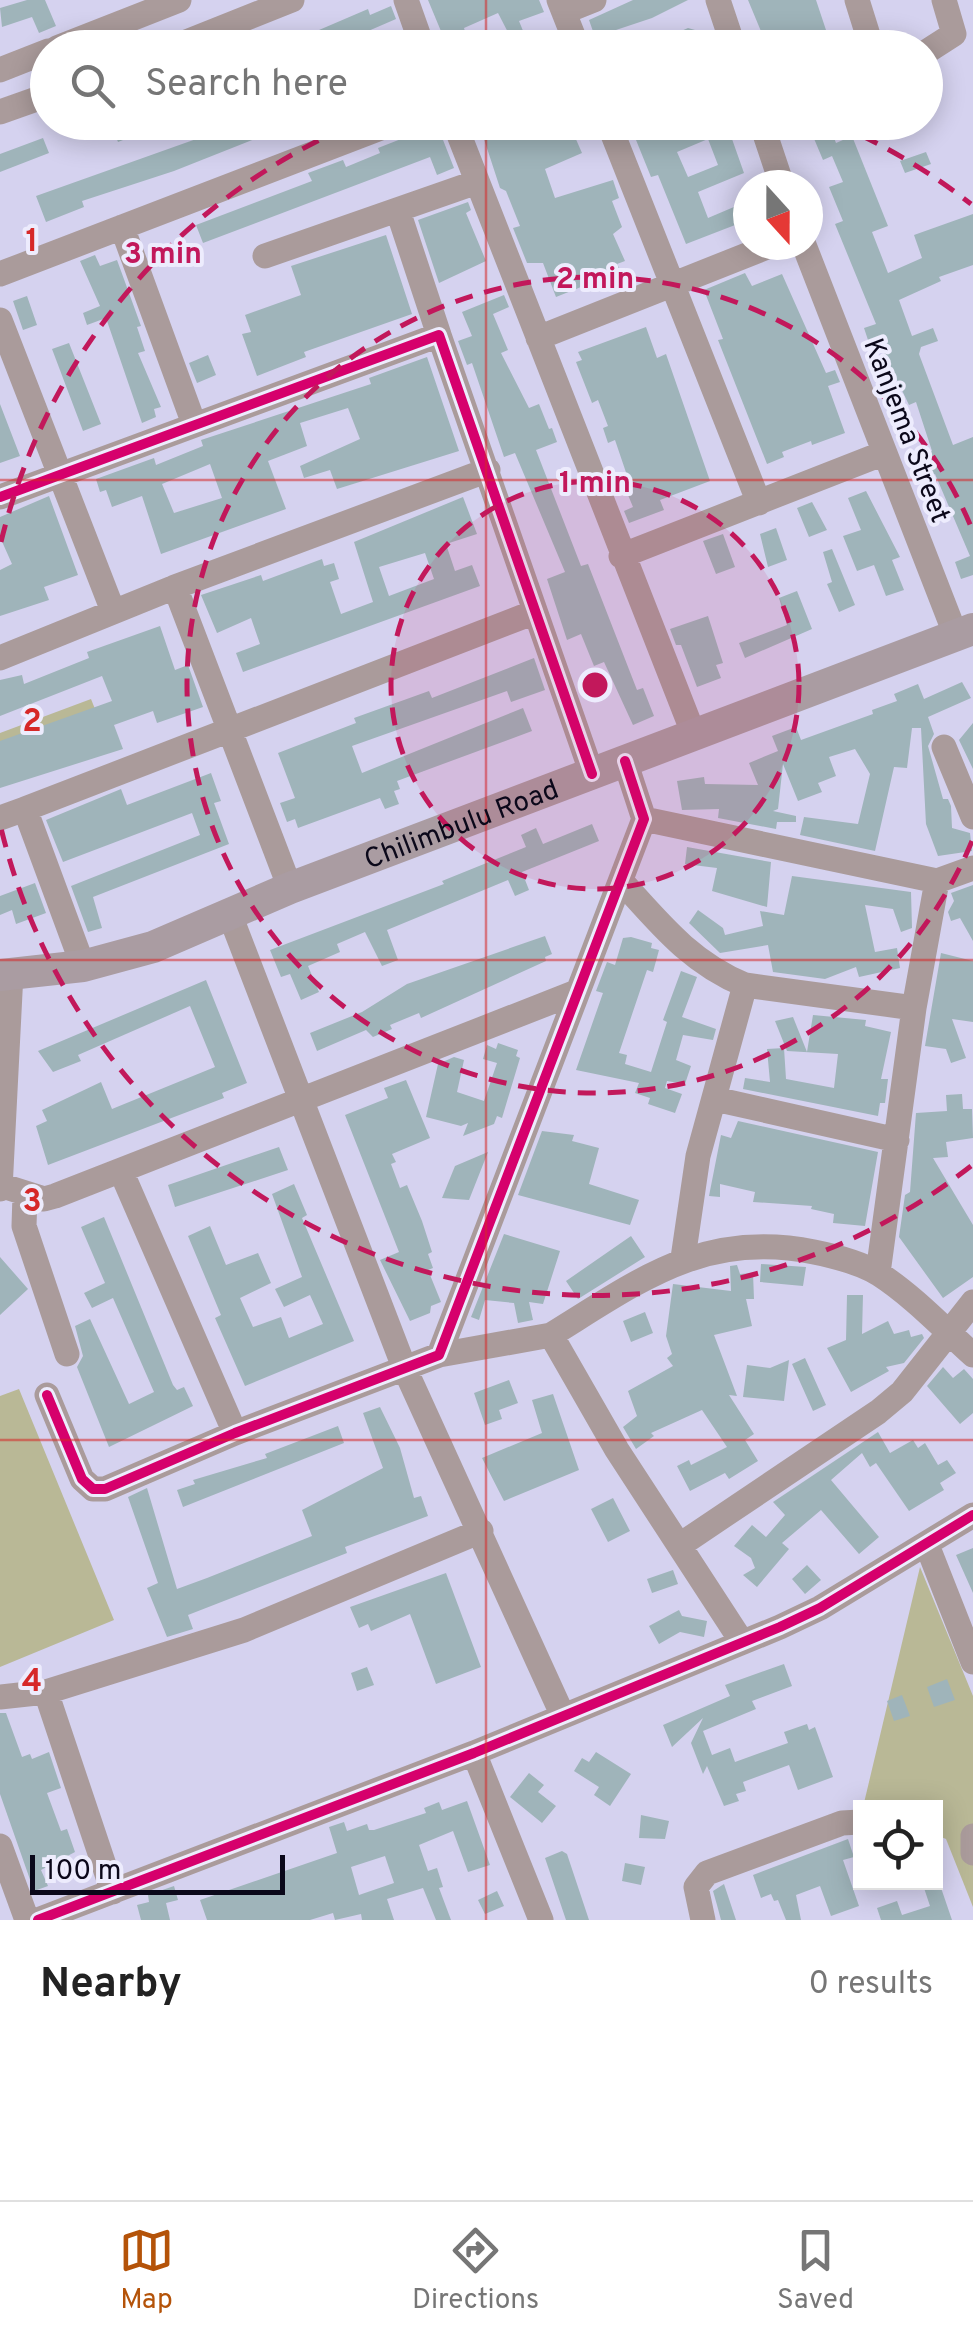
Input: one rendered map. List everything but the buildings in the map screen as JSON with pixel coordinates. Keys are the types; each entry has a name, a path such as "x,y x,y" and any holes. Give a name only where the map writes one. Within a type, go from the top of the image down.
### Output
{"main road":[{"name":"Chilimbulu Road","path":"5,974 83,966 152,947 290,888 964,632"}],"street":[{"path":"103,30 179,0"},
{"path":"216,30 292,0"},
{"path":"406,0 417,30"},
{"path":"571,30 561,6 594,0"},
{"path":"718,0 728,30"},
{"path":"857,0 866,30"},
{"path":"943,41 954,34 944,0"},
{"path":"0,70 30,58"},
{"path":"0,112 30,101"},
{"path":"0,274 349,140"},
{"path":"461,140 694,735"},
{"path":"615,140 759,502"},
{"path":"766,140 777,170"},
{"path":"264,256 477,182"},
{"path":"398,211 592,774"},
{"path":"122,227 194,424"},
{"path":"538,338 733,259"},
{"name":"Kanjema Street","path":"810,260 884,452 964,632"},
{"path":"0,320 112,611"},
{"path":"0,497 439,335"},
{"path":"621,556 884,452"},
{"path":"0,658 175,586 488,470"},
{"path":"175,586 290,888"},
{"path":"83,966 12,814 535,612"},
{"path":"944,747 973,817"},
{"path":"439,1355 574,993 622,882 644,819 625,761"},
{"path":"644,819 937,881 973,868"},
{"path":"878,1273 914,1008 937,881"},
{"path":"622,882 702,965 745,985 914,1008"},
{"path":"230,915 404,1367 563,1716"},
{"path":"5,974 10,1190 67,1354"},
{"path":"683,1258 689,1200 745,985"},
{"path":"10,1190 56,1196 574,993"},
{"path":"715,1099 896,1140"},
{"path":"121,1171 234,1432"},
{"path":"47,1395 82,1479 93,1489 105,1489 234,1432 404,1367 439,1355 551,1335 683,1258 724,1248 774,1244 828,1255 878,1273 973,1354"},
{"path":"680,1544 878,1412 902,1392 973,1302"},
{"path":"551,1335 617,1450 742,1642"},
{"path":"38,1920 99,1904 742,1642 820,1608 973,1514"},
{"path":"0,1697 46,1692 282,1616 482,1531"},
{"path":"928,1545 973,1662"},
{"path":"46,1692 99,1904"},
{"path":"474,1752 541,1920"},
{"path":"703,1920 696,1887 707,1872 853,1822"},
{"path":"973,1836 973,1853"},
{"path":"0,1846 27,1920"}],"green space":[{"path":"91,699 103,729 0,768 0,733"},
{"path":"19,1389 114,1620 0,1667 0,1396"},
{"path":"920,1567 973,1696 973,1907 943,1838 943,1800 865,1800"}],"cycle path":[{"path":"0,497 439,335 592,774"},
{"path":"47,1395 82,1479 93,1489 105,1489 235,1433 439,1355 644,819 625,761"},
{"path":"38,1920 474,1753 780,1627 820,1608 973,1515"}]}
